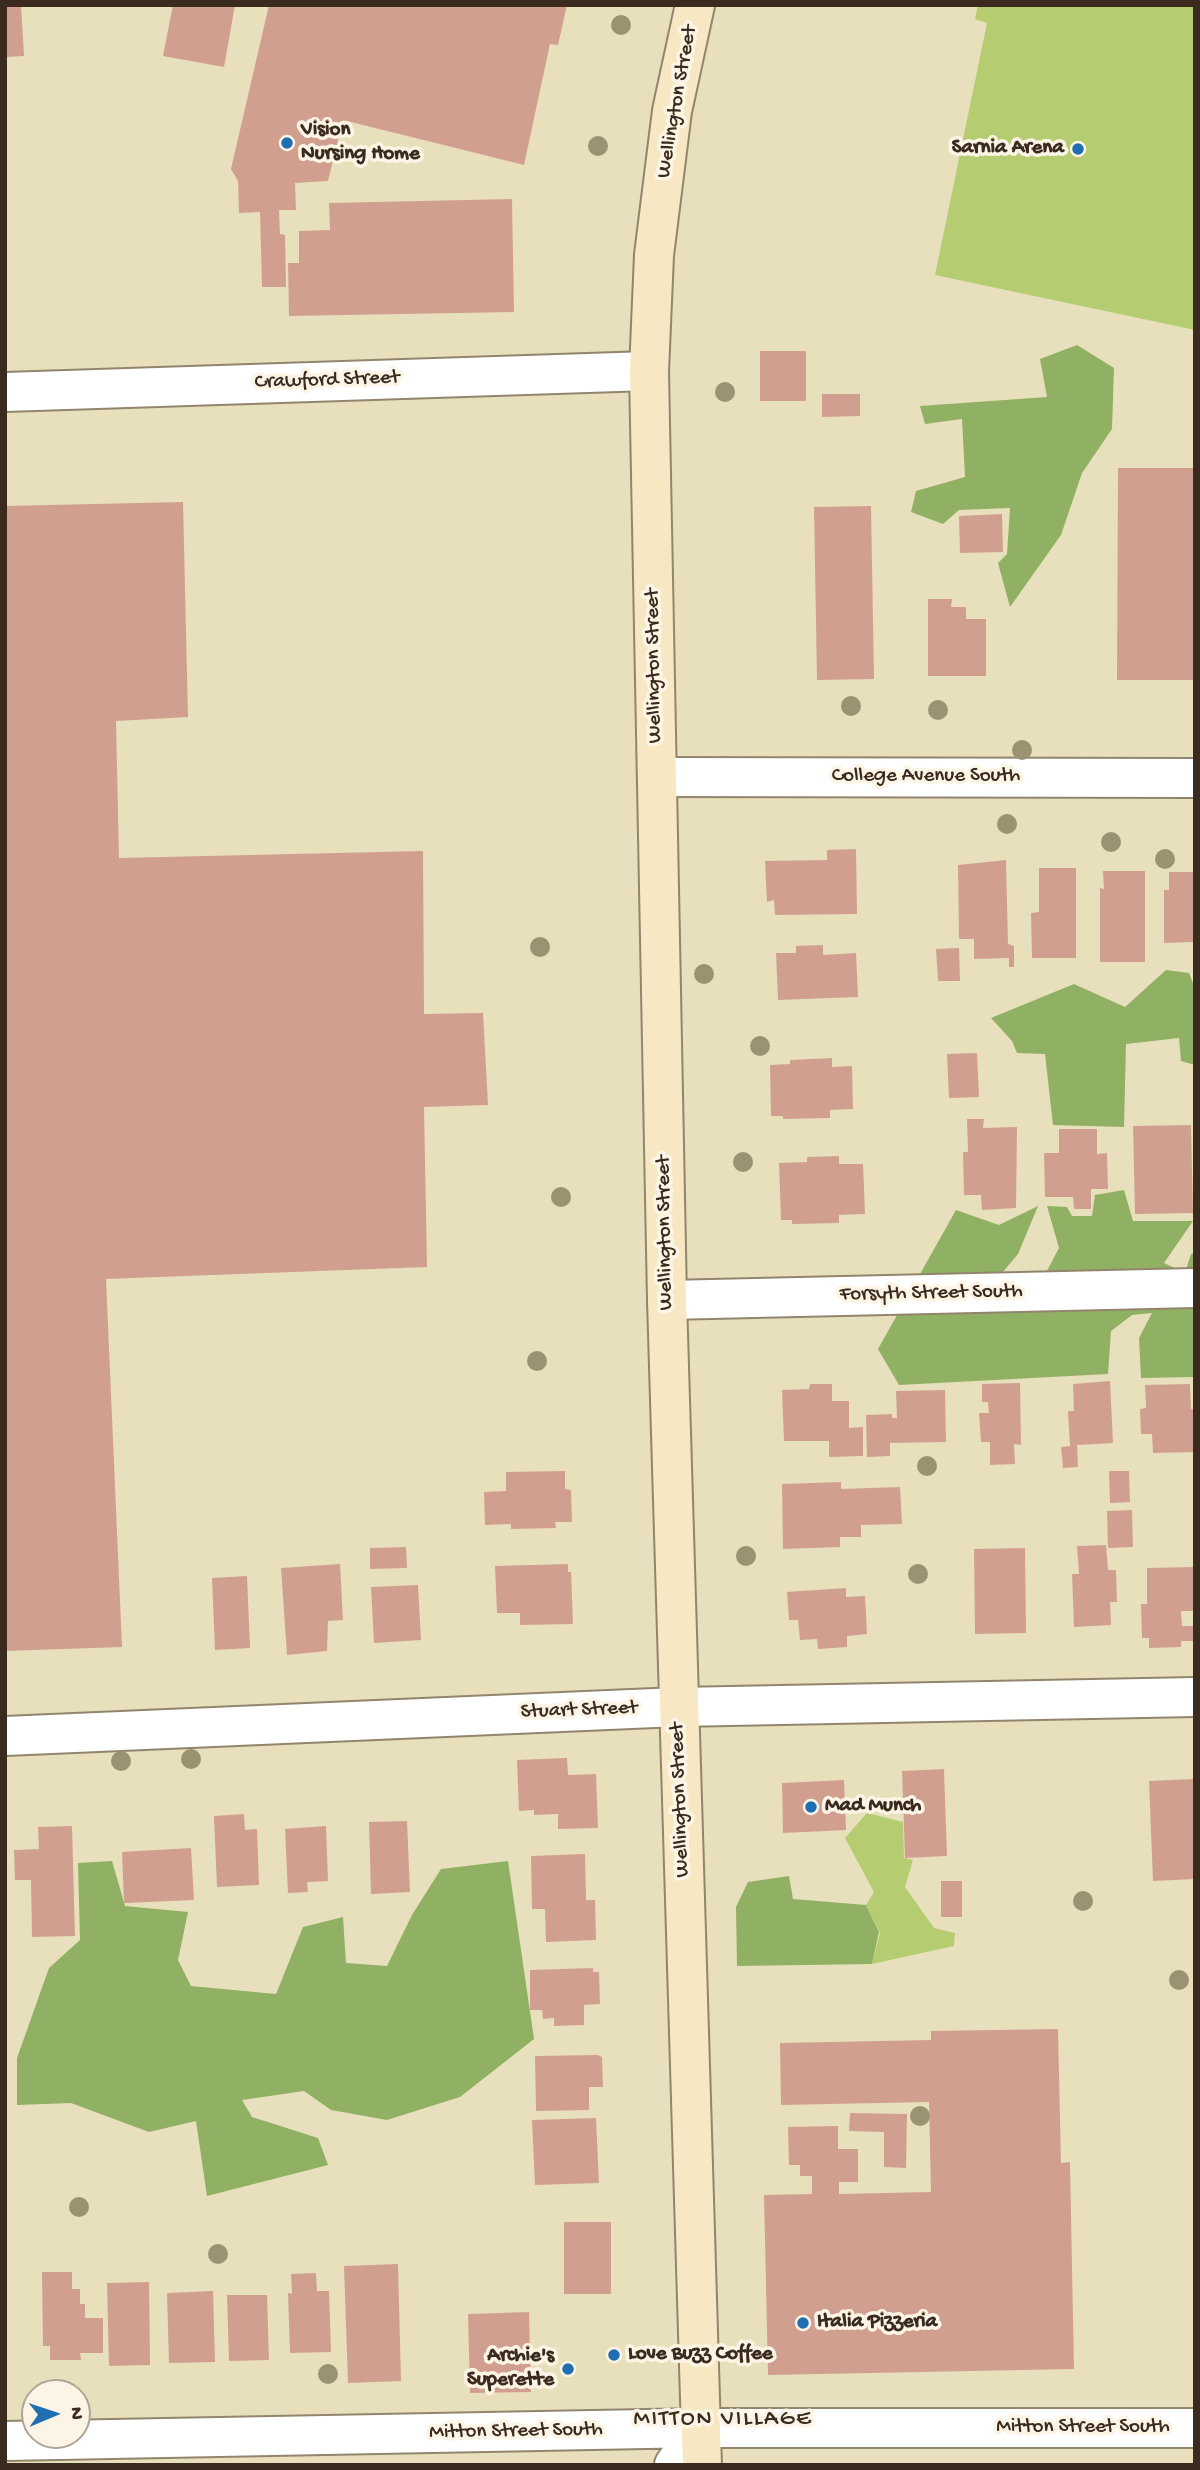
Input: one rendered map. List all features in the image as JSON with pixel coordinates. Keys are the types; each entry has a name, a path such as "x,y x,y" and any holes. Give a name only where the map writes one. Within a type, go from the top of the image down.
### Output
{"main road":[{"name":"Wellington Street","path":"695,5 671,124 654,255 649,370 667,1300 701,2446"}],"street":[{"name":"Crawford Street","path":"5,392 649,370"},
{"name":"College Avenue South","path":"658,777 1195,778"},
{"name":"Forsyth Street South","path":"667,1300 1195,1288"},
{"name":"Stuart Street","path":"5,1736 678,1707 1195,1698"},
{"name":"Mitton Street South","path":"5,2441 701,2446 1195,2428"},
{"path":"674,2465 701,2446"}],"green space":[{"name":"Sarnia Arena","path":"978,5 1195,5 1195,330 935,275 987,23 975,19"},
{"path":"1077,345 1114,368 1112,429 1082,473 1061,535 1010,607 998,563 1007,554 1010,508 959,510 943,524 911,512 916,491 965,477 962,419 925,424 920,406 1047,397 1040,359"},
{"path":"1166,970 1189,973 1195,988 1195,1065 1181,1061 1179,1038 1126,1044 1124,1127 1053,1125 1045,1054 1017,1053 1012,1041 991,1018 1074,984 1125,1007"},
{"path":"1124,1190 1133,1221 1193,1221 1164,1263 1185,1273 1191,1254 1195,1253 1195,1377 1141,1378 1139,1338 1152,1313 1132,1315 1111,1331 1108,1374 899,1385 878,1349 956,1210 999,1225 1038,1206 1018,1254 992,1285 1039,1286 1059,1248 1047,1206 1067,1207 1072,1216 1092,1216 1095,1195"},
{"path":"867,1813 903,1822 904,1858 913,1860 905,1887 934,1928 955,1933 954,1946 872,1964 880,1933 866,1905 874,1892 845,1838"},
{"path":"112,1861 125,1906 188,1912 178,1960 191,1986 276,1994 303,1927 343,1917 346,1963 387,1966 412,1915 441,1869 508,1861 534,2039 460,2097 387,2120 331,2110 304,2091 242,2100 252,2117 318,2138 328,2165 207,2196 196,2121 149,2132 71,2103 17,2105 17,2058 49,1968 80,1940 78,1863"},
{"path":"789,1876 793,1899 866,1905 879,1932 872,1964 737,1966 736,1907 748,1882"}],"building":[{"path":"5,5 21,5 24,56 5,57"},
{"path":"173,5 235,5 224,67 163,56"},
{"name":"Vision Nursing Home","path":"269,5 567,5 558,45 550,44 524,165 343,120 328,181 295,183 296,210 279,210 280,234 285,235 286,287 262,287 260,212 239,213 238,181 231,169"},
{"path":"512,199 514,312 289,316 288,263 299,263 299,231 330,230 329,203"},
{"path":"760,351 806,351 806,401 760,401"},
{"path":"822,394 860,394 860,416 822,417"},
{"path":"1118,468 1195,468 1195,680 1117,680"},
{"path":"183,502 188,717 116,721 119,858 423,851 424,1014 483,1013 488,1105 424,1107 427,1267 106,1279 122,1647 5,1651 5,506"},
{"path":"871,506 874,679 817,680 814,507"},
{"path":"1002,514 1003,552 960,553 959,516"},
{"path":"928,599 952,599 951,607 966,607 966,619 986,619 986,676 928,676"},
{"path":"856,849 857,914 775,915 774,900 767,902 765,861 827,860 827,850"},
{"path":"1006,860 1008,944 1014,946 1014,967 1009,967 1009,958 974,959 974,939 959,939 958,865"},
{"path":"1039,868 1076,868 1076,958 1032,958 1031,913 1039,912"},
{"path":"1103,871 1145,871 1145,962 1100,962 1100,888 1104,889"},
{"path":"1169,872 1195,872 1195,942 1164,943 1164,890 1169,890"},
{"path":"823,945 823,955 856,953 858,997 778,1000 776,953 796,953 796,946"},
{"path":"959,948 960,981 938,981 936,949"},
{"path":"977,1053 979,1097 949,1098 947,1054"},
{"path":"832,1058 832,1067 852,1066 853,1109 830,1110 830,1118 783,1119 783,1116 771,1116 770,1065 790,1064 790,1060"},
{"path":"967,1119 984,1119 983,1128 1017,1127 1016,1208 982,1210 981,1195 964,1195 963,1152 968,1152"},
{"path":"1191,1125 1193,1213 1135,1214 1133,1126"},
{"path":"1059,1129 1097,1129 1097,1154 1107,1153 1108,1189 1091,1189 1091,1209 1074,1209 1073,1197 1045,1197 1044,1153 1059,1153"},
{"path":"839,1156 839,1164 863,1164 865,1214 839,1215 839,1223 792,1224 792,1220 781,1220 779,1163 807,1162 807,1157"},
{"path":"1110,1381 1113,1443 1077,1445 1078,1467 1063,1468 1061,1447 1070,1446 1068,1411 1074,1411 1073,1384"},
{"path":"1020,1383 1021,1445 1014,1444 1015,1464 990,1465 990,1442 981,1442 979,1413 989,1413 988,1402 982,1402 982,1384"},
{"path":"810,1384 832,1384 832,1401 849,1401 849,1428 863,1427 863,1456 829,1457 829,1441 784,1441 782,1390 809,1389"},
{"path":"1190,1384 1191,1409 1195,1409 1195,1452 1153,1453 1152,1434 1141,1434 1140,1409 1146,1408 1145,1385"},
{"path":"945,1390 946,1442 890,1443 890,1456 867,1457 866,1415 892,1414 892,1418 897,1418 896,1391"},
{"path":"565,1471 565,1489 571,1490 572,1522 555,1522 556,1528 511,1529 511,1524 485,1525 484,1492 506,1491 506,1472"},
{"path":"1109,1471 1129,1471 1130,1502 1110,1503"},
{"path":"841,1482 841,1489 900,1487 902,1524 861,1525 861,1537 840,1537 840,1547 783,1549 782,1484"},
{"path":"1132,1510 1133,1547 1108,1548 1107,1511"},
{"path":"1106,1545 1108,1570 1116,1570 1117,1602 1110,1602 1111,1625 1074,1627 1072,1574 1079,1574 1077,1546"},
{"path":"406,1547 407,1568 370,1569 370,1548"},
{"path":"1025,1548 1026,1633 975,1634 974,1549"},
{"path":"340,1564 343,1620 328,1621 327,1651 287,1655 281,1568"},
{"path":"568,1564 568,1572 571,1572 573,1624 520,1625 520,1613 497,1613 495,1566"},
{"path":"1193,1567 1194,1611 1181,1611 1182,1626 1193,1626 1194,1641 1181,1641 1181,1647 1149,1648 1149,1638 1142,1638 1141,1604 1147,1604 1147,1568"},
{"path":"247,1576 250,1648 215,1650 212,1578"},
{"path":"418,1585 421,1640 374,1643 371,1587"},
{"path":"846,1588 846,1597 865,1596 867,1634 847,1636 847,1647 818,1649 817,1639 800,1640 798,1620 789,1620 787,1592"},
{"path":"567,1758 568,1775 596,1774 598,1828 558,1829 558,1814 534,1815 534,1810 519,1811 517,1760"},
{"path":"944,1769 947,1856 905,1858 902,1771"},
{"path":"1194,1779 1195,1879 1153,1881 1149,1781"},
{"path":"844,1780 846,1830 783,1833 782,1783"},
{"path":"244,1814 245,1830 257,1829 259,1885 217,1887 214,1816"},
{"path":"407,1821 410,1892 371,1894 369,1822"},
{"path":"72,1826 75,1936 32,1937 31,1880 15,1880 14,1850 39,1849 38,1827"},
{"path":"326,1826 328,1881 307,1882 308,1892 288,1893 285,1829"},
{"path":"191,1848 194,1900 124,1903 122,1852"},
{"path":"585,1854 586,1900 595,1900 596,1940 546,1942 545,1909 532,1909 531,1856"},
{"path":"941,1881 962,1881 962,1917 941,1917"},
{"path":"593,1968 593,1972 599,1972 600,2004 584,2005 584,2025 554,2026 554,2018 543,2019 542,2010 530,2010 530,1970"},
{"path":"1058,2029 1061,2163 1070,2162 1074,2369 768,2375 764,2195 812,2194 812,2176 800,2176 800,2165 789,2165 788,2127 838,2126 838,2149 858,2149 858,2182 839,2182 839,2194 931,2192 929,2102 781,2105 780,2043 931,2040 931,2031"},
{"path":"535,2056 602,2057 603,2087 589,2087 589,2110 536,2111"},
{"path":"850,2113 907,2114 906,2168 884,2167 884,2132 849,2131"},
{"path":"596,2118 599,2183 535,2185 532,2120"},
{"path":"564,2222 611,2222 611,2294 564,2294"},
{"path":"398,2264 401,2381 348,2383 344,2266"},
{"path":"42,2272 72,2272 72,2289 80,2289 80,2304 85,2304 85,2318 103,2318 103,2353 80,2353 81,2360 50,2360 50,2346 43,2346"},
{"path":"316,2273 317,2291 329,2291 331,2352 290,2353 288,2293 292,2294 291,2274"},
{"path":"149,2282 150,2365 109,2366 107,2283"},
{"path":"213,2291 215,2362 169,2363 167,2293"},
{"path":"227,2295 267,2295 269,2360 229,2361"},
{"path":"529,2312 531,2392 470,2393 468,2314"}],"place":[{"name":"Vision Nursing Home","path":"287,143"},
{"name":"Sarnia Arena","path":"1078,149"},
{"name":"Mad Munch","path":"811,1807"},
{"name":"Italia Pizzeria","path":"803,2323"},
{"name":"Love Buzz Coffee","path":"614,2355"},
{"name":"Archie's Superette","path":"568,2369"}],"district":[{"name":"MITTON VILLAGE","path":"723,2420"}]}
